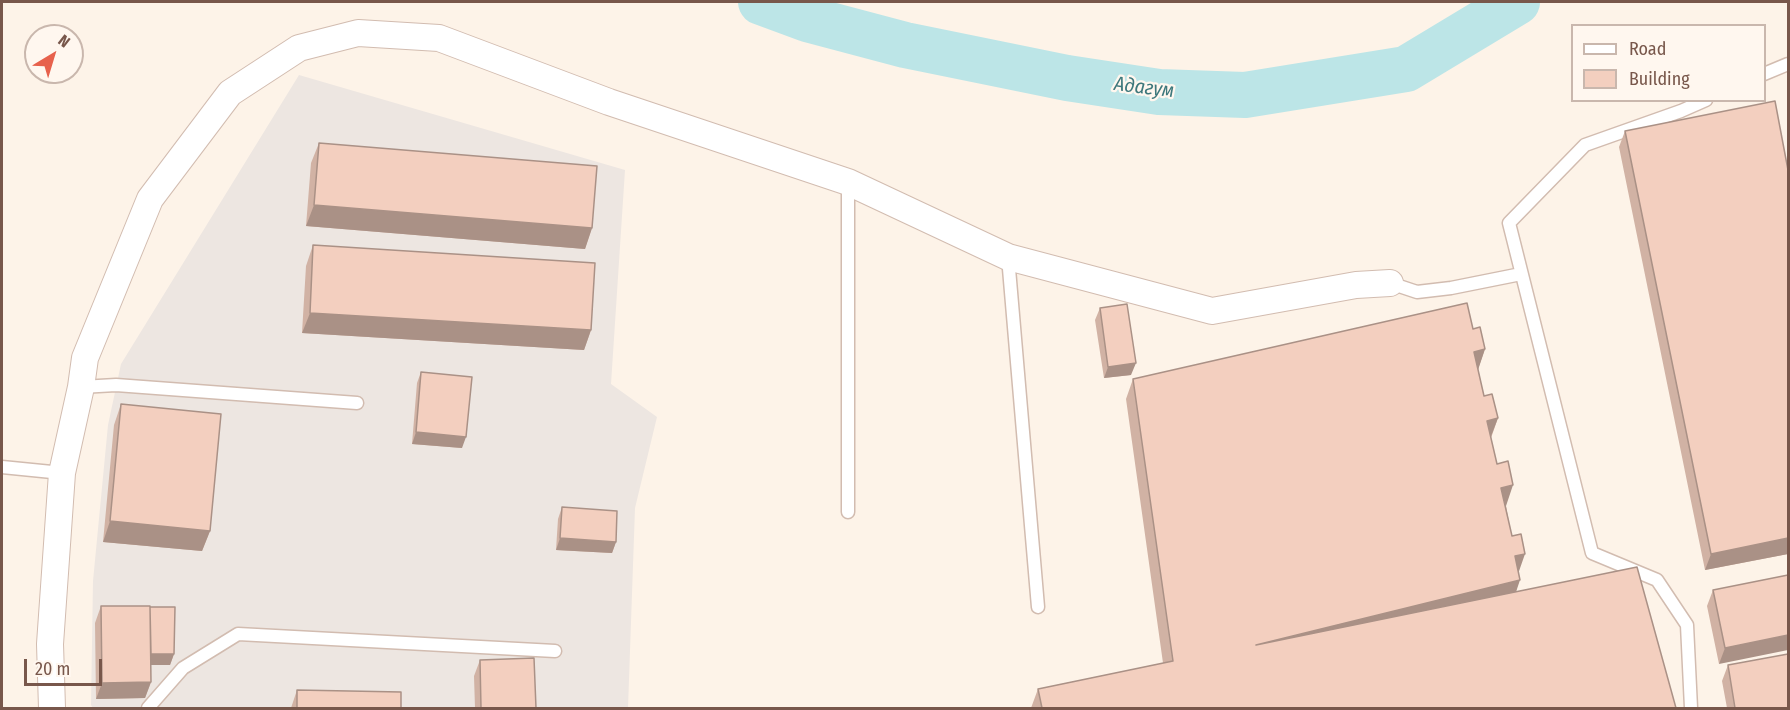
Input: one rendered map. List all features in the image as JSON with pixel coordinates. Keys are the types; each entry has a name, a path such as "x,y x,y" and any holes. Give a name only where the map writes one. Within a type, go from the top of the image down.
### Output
{"street":[{"path":"52,708 50,644 62,473 85,358 150,199 230,93 299,48 358,33 439,38 609,102 848,183 1008,257 1212,311 1356,285 1390,283"}],"lane":[{"path":"1766,73 1788,64"},
{"path":"1691,708 1687,625 1657,580 1592,553 1509,223 1585,145 1701,102"},
{"path":"848,183 848,512"},
{"path":"1008,257 1038,606"},
{"path":"1390,283 1417,292 1451,288 1521,274"},
{"path":"81,387 117,386 357,403"},
{"path":"2,466 62,473"},
{"path":"148,708 183,668 238,634 555,651"}],"shaded area":[{"path":"299,75 625,170 611,384 657,417 635,508 628,708 93,708 91,705 93,581 108,425 121,364"}],"building":[{"path":"1775,101 1788,170 1788,538 1711,554 1625,131"},
{"path":"319,143 597,166 592,228 314,205"},
{"path":"313,245 595,263 591,330 310,313"},
{"path":"1467,303 1473,329 1480,327 1485,349 1474,352 1484,396 1492,394 1498,418 1487,421 1497,464 1508,461 1513,485 1501,488 1512,536 1521,534 1525,554 1515,556 1520,580 1256,645 1637,567 1676,708 1042,708 1038,689 1173,661 1133,379"},
{"path":"1127,304 1136,363 1108,367 1100,308"},
{"path":"421,372 472,377 466,437 416,432"},
{"path":"121,404 221,414 210,531 110,521"},
{"path":"562,507 617,511 616,542 560,538"},
{"path":"1788,575 1788,635 1725,648 1713,590"},
{"path":"101,606 150,606 151,682 102,683"},
{"path":"150,607 175,607 174,654 151,654"},
{"path":"1788,654 1788,708 1735,708 1728,665"},
{"path":"534,658 536,708 481,708 480,660"},
{"path":"297,690 401,692 401,708 297,708"}],"waterway":[{"name":"Адагум","path":"761,2 807,19 905,45 1067,78 1159,92 1245,95 1406,69 1517,2"}]}
